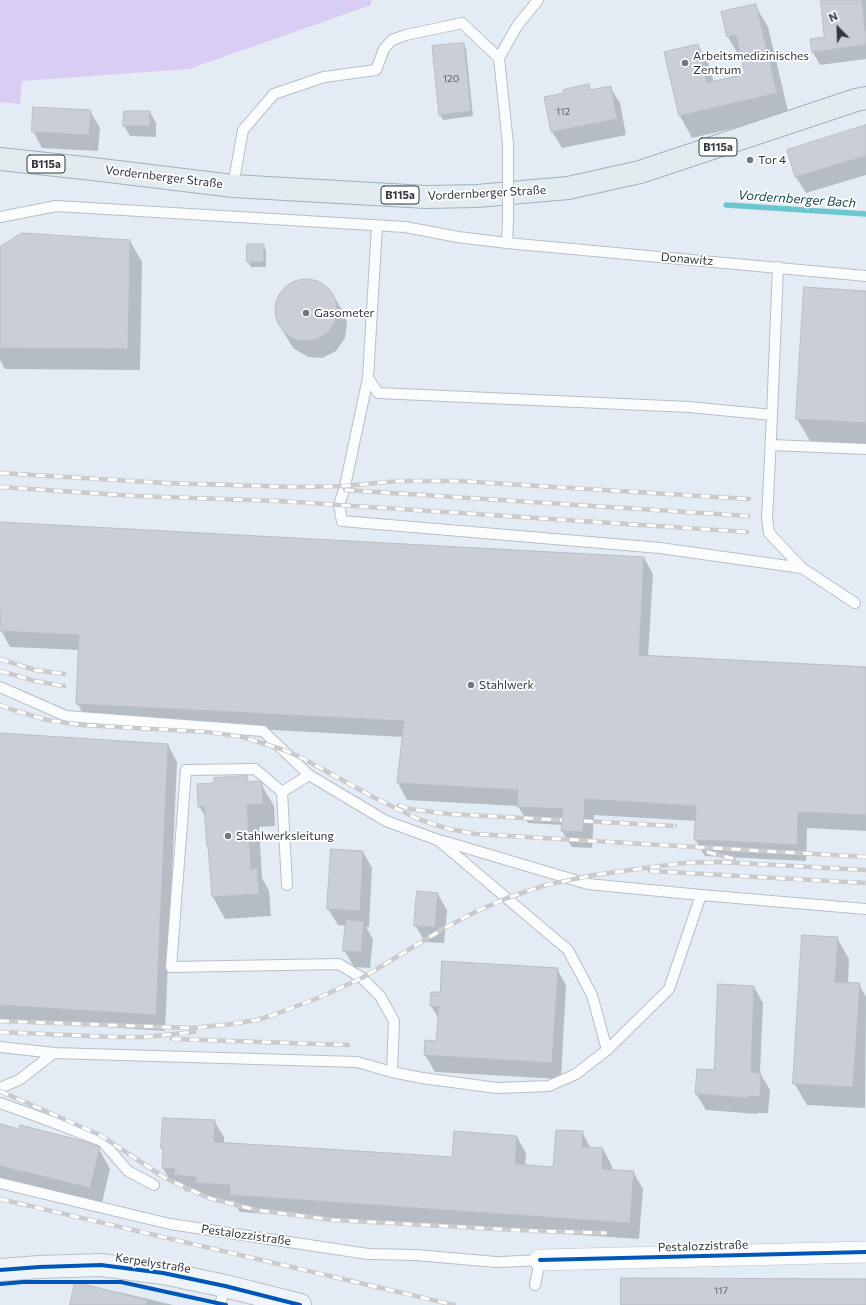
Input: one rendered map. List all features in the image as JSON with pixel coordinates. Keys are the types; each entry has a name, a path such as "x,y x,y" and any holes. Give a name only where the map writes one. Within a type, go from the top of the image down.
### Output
{"main road":[{"name":"Vordernberger Straße","path":"0,159 233,186 426,197 477,196 568,188 640,172 856,100 866,98"},
{"name":"Kerpelystraße","path":"0,1270 101,1265 163,1273 223,1296 300,1305"}],"street":[{"name":"Pestalozzistraße","path":"540,1260 866,1252"}],"lane":[{"path":"507,243 508,144 499,58 517,26 538,0"},
{"path":"233,186 243,130 274,94 324,77 376,70 384,49 392,40 406,35 462,23 499,58"},
{"name":"Donawitz","path":"0,217 56,206 377,226 404,228 507,243 866,276"},
{"path":"377,226 368,378 339,505 342,520 660,548 802,568"},
{"path":"778,267 768,506 769,533 802,568 855,602"},
{"path":"368,378 378,394 689,407 772,415"},
{"path":"771,445 866,449"},
{"path":"0,687 66,716 263,731 309,775 386,821 438,840 588,884 866,909"},
{"path":"287,885 282,792 255,769 186,770 171,967 338,964 362,978 380,996 394,1021 392,1072"},
{"path":"282,792 309,775"},
{"path":"438,840 568,950 592,995 607,1050"},
{"path":"0,1047 54,1052 357,1062 392,1072 422,1078 497,1088 549,1086 576,1074 607,1050 668,990 701,895"},
{"path":"0,1088 19,1080 54,1052"},
{"path":"0,1103 102,1141 128,1171 154,1185"},
{"name":"Pestalozzistraße","path":"0,1184 170,1224 368,1254 416,1255 498,1262 540,1260"},
{"path":"535,1285 540,1260"}],"shaded area":[{"path":"0,0 371,0 371,5 189,69 22,81 20,104 0,102"}],"building":[{"path":"821,0 862,0 866,31 866,45 812,52 810,39 824,37"},
{"name":"Arbeitsmedizinisches Zentrum","path":"756,4 777,93 679,116 664,52 698,44 707,83 745,74 736,35 727,37 721,12"},
{"path":"464,43 471,111 439,115 432,46"},
{"path":"589,84 590,90 611,86 617,119 551,132 544,97 563,93 563,90"},
{"path":"33,107 91,110 89,135 32,132"},
{"path":"124,111 150,111 150,126 123,126"},
{"path":"866,125 866,156 795,177 787,150"},
{"path":"22,233 130,240 128,349 0,348 0,247"},
{"path":"247,244 264,244 264,262 247,262"},
{"name":"Gasometer","path":"300,279 312,279 328,288 335,298 337,310 335,322 328,332 312,341 300,341 289,336 280,327 275,316 275,304 280,293 289,284"},
{"path":"804,287 866,291 866,423 796,419"},
{"name":"Stahlwerk","path":"0,522 644,557 639,655 866,667 866,815 798,812 797,845 694,840 696,806 585,799 583,832 561,831 563,809 517,807 518,790 397,783 404,721 76,704 79,635 0,631"},
{"path":"0,733 168,744 156,1015 0,1005"},
{"name":"Stahlwerksleitung","path":"247,776 247,782 259,781 262,783 263,804 247,805 251,869 257,868 259,894 212,897 204,806 198,807 197,784 214,783 214,778"},
{"path":"331,849 363,851 360,911 327,909"},
{"path":"417,891 438,893 435,927 414,926"},
{"path":"346,919 364,922 361,952 343,951"},
{"path":"802,935 838,937 835,982 860,983 853,1087 793,1084"},
{"path":"442,961 558,968 552,1063 424,1055 425,1040 436,1041 439,1007 430,1006 431,992 440,992"},
{"path":"718,984 754,986 751,1072 761,1073 760,1097 748,1096 748,1098 695,1094 697,1069 714,1070"},
{"path":"163,1118 215,1120 214,1142 452,1157 454,1131 517,1136 515,1164 553,1167 556,1130 583,1131 582,1147 603,1148 602,1169 634,1171 630,1223 230,1195 230,1185 196,1183 196,1177 174,1175 175,1169 162,1168 163,1148 161,1148"},
{"path":"0,1124 19,1129 20,1125 98,1146 100,1148 90,1188 0,1166"},
{"path":"621,1278 866,1279 866,1305 621,1305"},
{"path":"75,1282 147,1300 146,1305 70,1305"}],"waterway":[{"name":"Vordernberger Bach","path":"726,205 866,214"}],"railway":[{"path":"0,473 165,483 294,487 345,486 398,481 459,481 749,499"},
{"path":"0,487 136,496 279,501 747,532"},
{"path":"345,490 748,516"},
{"path":"0,659 35,670 64,674"},
{"path":"0,671 35,681 64,686"},
{"path":"0,705 47,720 81,725 207,732 243,737 284,750 304,759 375,798 418,819 445,828 475,834 866,857"},
{"path":"399,805 410,809 449,814 562,820"},
{"path":"584,821 675,826"},
{"path":"707,852 734,859"},
{"path":"0,1021 192,1028 257,1020 318,998 362,978 443,929 475,912 507,898 546,885 594,875 683,863 720,862 866,870"},
{"path":"650,871 866,883"},
{"path":"0,1032 112,1037 145,1037 194,1032"},
{"path":"172,1039 348,1045"},
{"path":"0,1091 100,1135 165,1178 209,1198 256,1210 334,1220 535,1231 606,1233"},
{"path":"0,1199 454,1305"}],"cycle path":[{"path":"540,1260 866,1252"},
{"path":"0,1270 101,1265 163,1273 225,1286 300,1305"},
{"path":"0,1284 23,1282 121,1282 226,1305"}],"place":[{"name":"Arbeitsmedizinisches Zentrum","path":"685,63"},
{"name":"Tor 4","path":"750,160"},
{"name":"Gasometer","path":"306,313"},
{"name":"Stahlwerk","path":"471,685"},
{"name":"Stahlwerksleitung","path":"228,836"}]}
